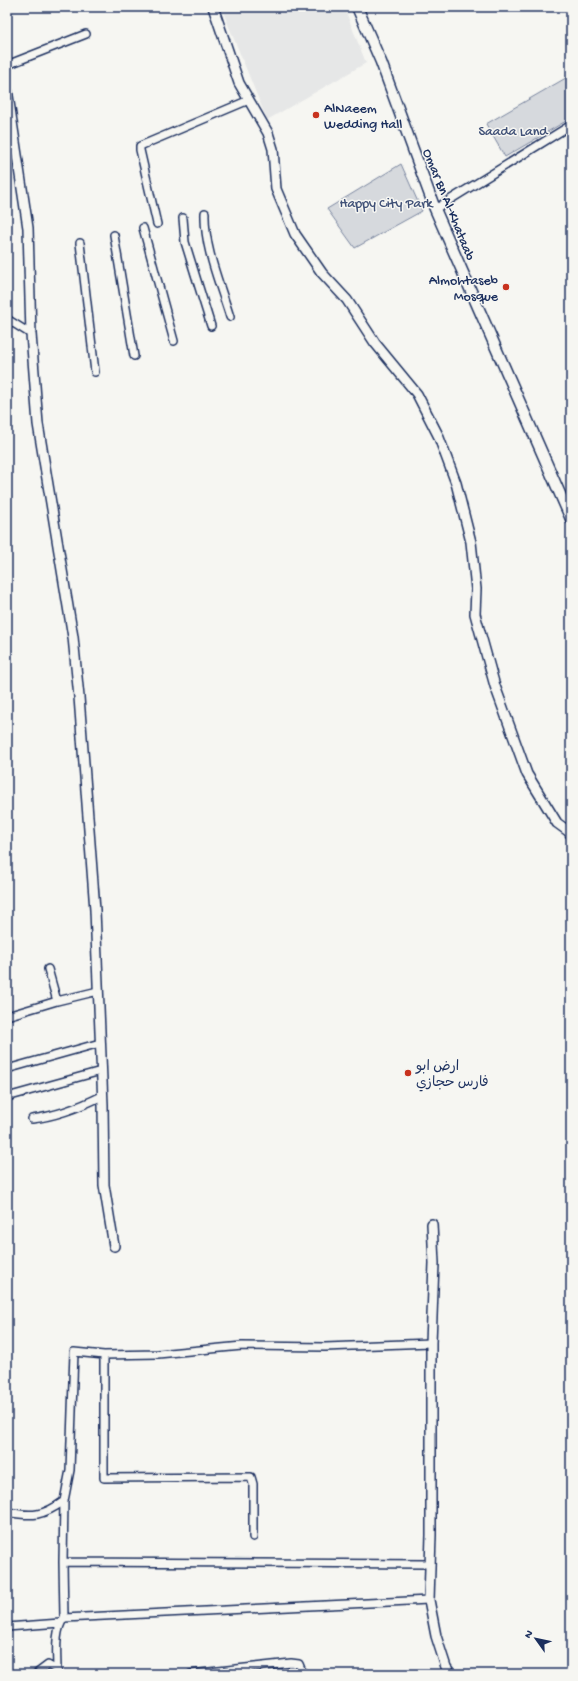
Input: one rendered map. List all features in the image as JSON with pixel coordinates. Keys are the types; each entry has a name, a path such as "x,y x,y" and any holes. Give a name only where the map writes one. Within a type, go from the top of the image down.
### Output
{"main road":[{"name":"Omar Bn Al-Khataab","path":"358,7 381,62 435,209 571,519"}],"street":[{"path":"213,7 239,83 268,133 273,149 276,189 295,234 322,273 347,300 375,343 416,394 438,435 456,483 471,542 476,590 475,614 495,686 527,774 557,823 570,831"},
{"path":"7,65 86,34"},
{"path":"7,89 28,228 31,334 38,424 74,645 95,910 104,1185 114,1246"},
{"path":"157,224 140,146 249,100"},
{"path":"435,209 571,125"},
{"path":"205,213 204,228 208,247 230,317"},
{"path":"183,218 185,242 211,326"},
{"path":"143,228 174,341"},
{"path":"114,235 134,356"},
{"path":"80,243 95,372"},
{"path":"7,319 31,334"},
{"path":"48,969 57,1001"},
{"path":"7,1016 57,1001 98,991"},
{"path":"7,1069 100,1043"},
{"path":"7,1097 101,1071"},
{"path":"32,1119 49,1117 85,1105 102,1096"},
{"path":"432,1224 434,1263 431,1343 431,1535 429,1600 436,1636 446,1667 451,1674"},
{"path":"58,1672 58,1638 62,1621 64,1501 70,1470 74,1352 104,1355 158,1354 242,1346 325,1347 431,1343"},
{"path":"104,1355 104,1478 251,1478 253,1484 253,1537"},
{"path":"7,1512 24,1516 36,1515 49,1512 64,1501"},
{"path":"63,1562 429,1564"},
{"path":"7,1627 62,1621 429,1600"},
{"path":"191,1674 291,1663 299,1664 303,1674"},
{"path":"36,1674 48,1665 58,1672"}],"shaded area":[{"path":"221,7 344,7 366,63 267,120"}],"green space":[{"name":"Saada Land","path":"571,75 571,118 505,157 486,124"},
{"name":"Happy City Park","path":"401,164 422,211 355,248 327,209"}],"place":[{"name":"AlNaeem Wedding Hall","path":"316,115"},
{"name":"Almohtaseb Mosque","path":"506,287"},
{"name":"ارض ابو فارس حجازي","path":"408,1073"}]}
